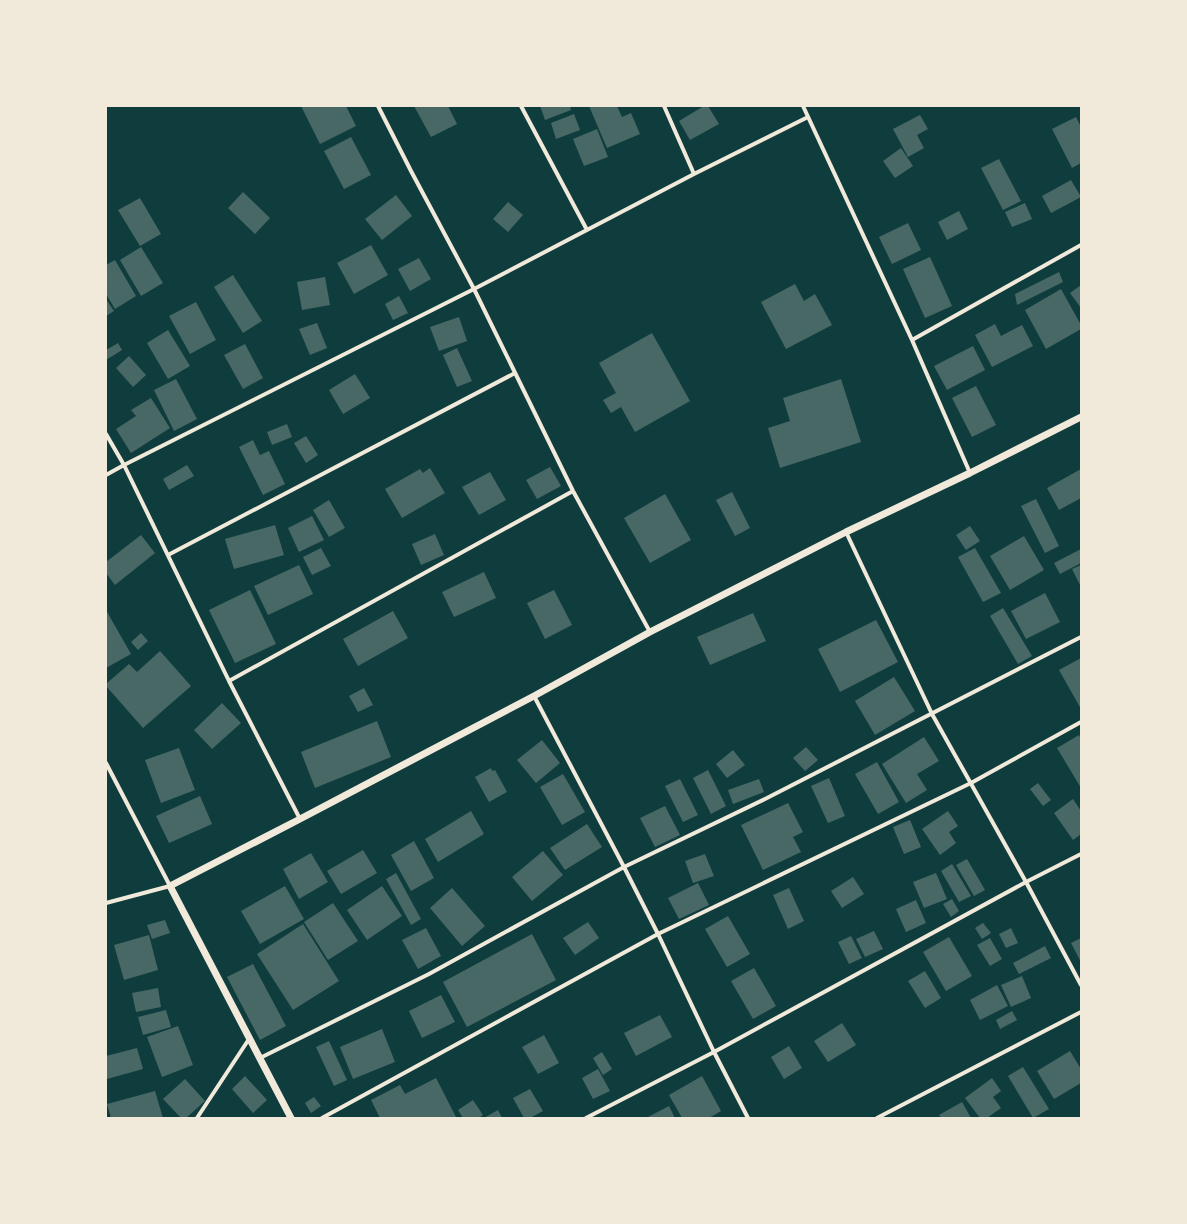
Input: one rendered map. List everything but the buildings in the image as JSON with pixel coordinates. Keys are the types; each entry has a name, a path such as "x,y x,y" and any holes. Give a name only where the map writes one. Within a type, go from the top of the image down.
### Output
{"street":[{"path":"378,106 474,289 573,491 650,632"},
{"path":"521,106 586,230"},
{"path":"664,106 694,174"},
{"path":"803,106 912,340 970,473"},
{"path":"106,475 474,289 694,174 808,117"},
{"path":"912,340 1081,245"},
{"path":"168,555 515,374"},
{"path":"106,903 170,886 534,696 650,632 846,532 970,473 1081,416"},
{"path":"106,434 124,465 230,681 300,819"},
{"path":"230,681 573,491"},
{"path":"846,532 932,714 1026,882 1081,985"},
{"path":"260,1058 429,974 624,866 768,798 1081,637"},
{"path":"534,696 624,866 714,1052 748,1118"},
{"path":"322,1118 658,934 971,783 1081,722"},
{"path":"106,763 291,1118"},
{"path":"586,1118 714,1052 1026,882 1081,854"},
{"path":"877,1118 1081,1012"},
{"path":"197,1118 249,1039"}]}
